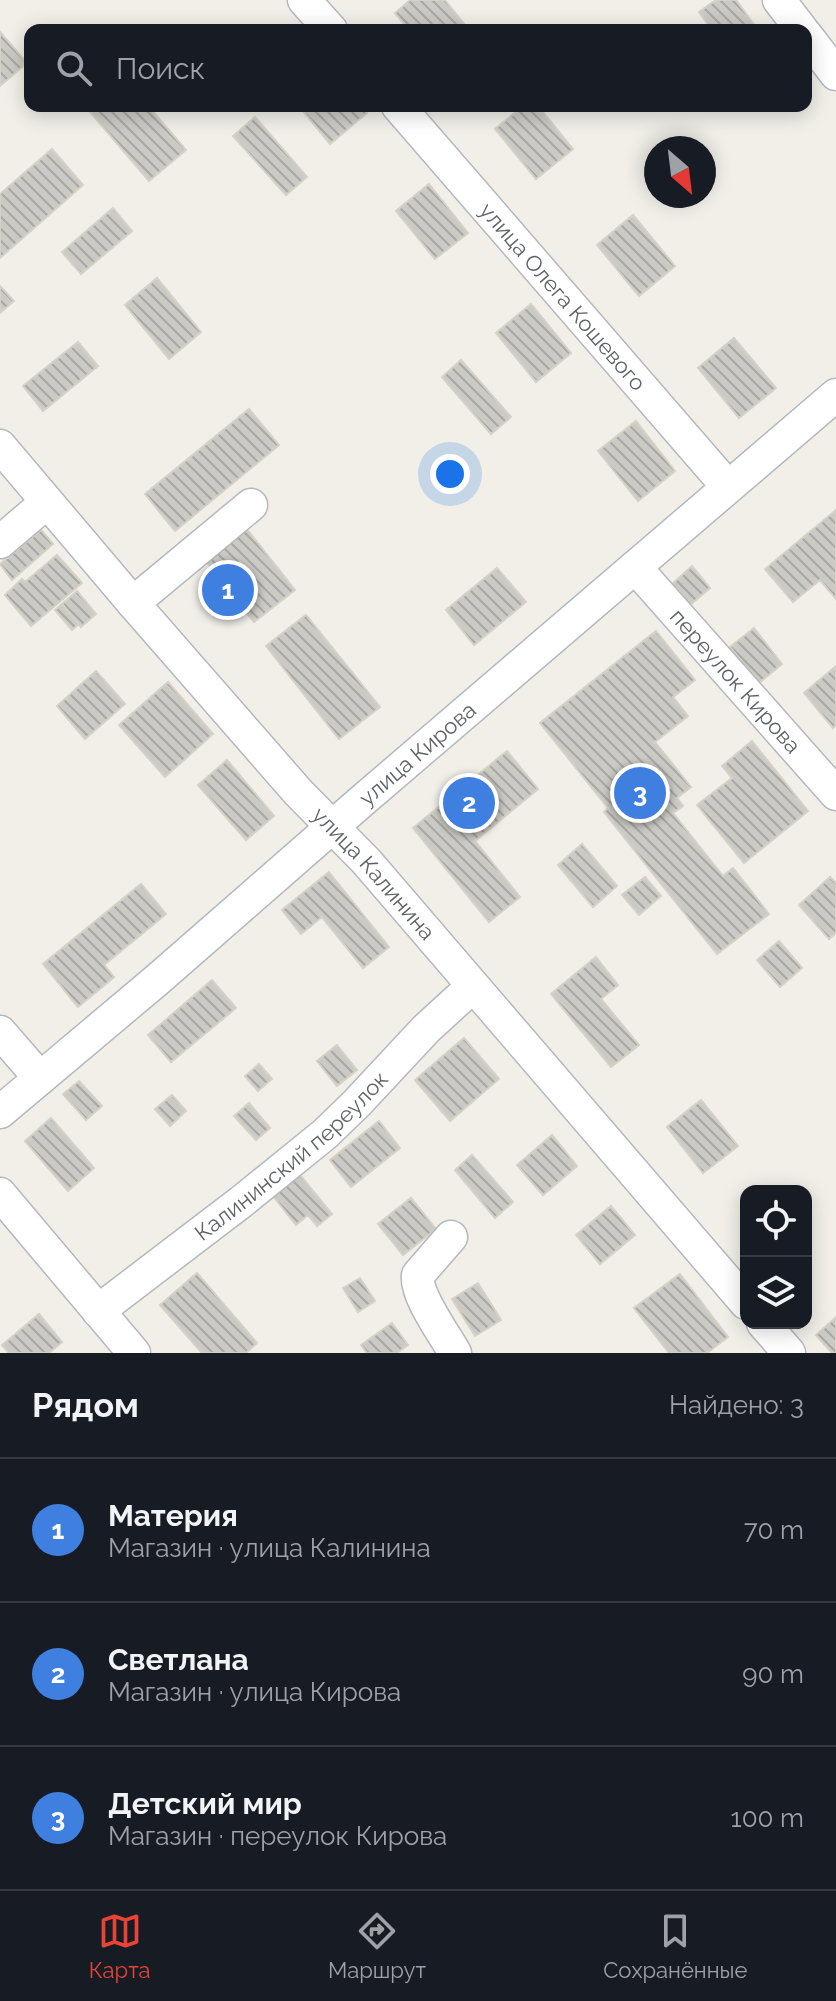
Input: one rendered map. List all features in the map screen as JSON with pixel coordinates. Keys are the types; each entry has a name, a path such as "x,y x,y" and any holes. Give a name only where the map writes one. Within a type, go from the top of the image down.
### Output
{"street":[{"path":"304,0 326,24"},
{"path":"779,0 797,24"},
{"path":"812,43 836,74"},
{"name":"улица Олега Кошевого","path":"403,112 728,487"},
{"name":"улица Кирова","path":"0,1112 836,395"},
{"name":"улица Калинина","path":"0,446 298,792 366,861 740,1296"},
{"path":"0,542 47,502"},
{"path":"133,603 251,505"},
{"name":"переулок Кирова","path":"635,567 836,794"},
{"name":"Калининский переулок","path":"98,1311 325,1134 426,1029 473,986"},
{"path":"0,1032 40,1078"},
{"path":"0,1194 134,1353"},
{"path":"451,1237 418,1275 417,1284 455,1353"},
{"path":"768,1329 789,1353"}],"building":[{"path":"410,0 445,0 464,24 404,24 395,13"},
{"path":"716,0 736,0 754,24 708,24 699,12"},
{"path":"0,32 24,60 24,66 0,86"},
{"path":"90,112 153,112 186,150 149,181"},
{"path":"304,112 366,112 367,113 330,144"},
{"path":"516,112 543,112 573,149 536,179 495,129"},
{"path":"255,117 307,177 286,195 233,136"},
{"path":"52,149 83,185 0,258 0,194"},
{"path":"429,184 468,233 435,259 396,211"},
{"path":"113,208 132,231 81,274 62,252"},
{"path":"633,215 675,266 639,296 597,245"},
{"path":"157,278 201,332 169,359 125,305"},
{"path":"0,286 14,301 0,313"},
{"path":"531,304 571,353 536,382 496,333"},
{"path":"734,338 776,388 739,418 698,368"},
{"path":"78,342 98,366 43,411 23,386"},
{"path":"461,360 511,417 491,434 442,377"},
{"path":"249,409 279,445 175,531 145,494"},
{"path":"636,421 675,471 638,501 598,451"},
{"path":"836,510 836,599 820,580 793,602 765,569"},
{"path":"246,528 295,590 254,622 205,560"},
{"path":"41,530 53,544 12,580 0,564"},
{"path":"57,555 82,583 31,626 5,595"},
{"path":"692,566 710,588 690,605 672,584"},
{"path":"497,568 526,602 474,645 446,610"},
{"path":"77,591 96,614 81,627 62,604"},
{"path":"62,604 79,624 72,630 55,610"},
{"path":"306,615 380,707 339,739 266,646"},
{"path":"754,628 782,664 759,683 730,647"},
{"path":"656,631 695,680 673,697 688,716 655,742 691,787 677,798 683,806 673,813 723,876 733,868 769,914 717,954 604,812 608,808 540,723"},
{"path":"836,666 836,725 833,728 804,693"},
{"path":"96,671 125,704 85,739 57,706"},
{"path":"168,682 213,734 165,777 119,725"},
{"path":"752,741 808,811 744,863 697,805 732,778 722,766"},
{"path":"507,751 538,789 475,841 520,897 489,922 413,828"},
{"path":"227,760 274,816 246,840 198,785"},
{"path":"582,844 617,886 593,907 558,865"},
{"path":"329,872 389,947 363,968 322,917 301,934 282,910"},
{"path":"645,877 661,896 639,915 622,895"},
{"path":"830,877 836,883 836,933 829,939 799,905"},
{"path":"141,884 166,914 104,965 114,977 78,1007 43,964"},
{"path":"779,941 802,968 780,987 757,960"},
{"path":"596,957 618,985 601,999 639,1045 611,1067 551,994"},
{"path":"212,980 236,1008 171,1062 148,1035"},
{"path":"464,1038 499,1079 450,1121 415,1080"},
{"path":"337,1045 357,1070 337,1086 317,1061"},
{"path":"259,1064 272,1079 258,1091 245,1076"},
{"path":"79,1081 102,1106 86,1120 63,1094"},
{"path":"172,1095 186,1111 170,1126 155,1109"},
{"path":"701,1100 738,1146 703,1173 667,1127"},
{"path":"249,1103 270,1128 256,1140 234,1116"},
{"path":"51,1118 94,1168 68,1191 25,1141"},
{"path":"379,1121 400,1148 351,1187 330,1160"},
{"path":"552,1135 577,1166 543,1195 517,1165"},
{"path":"472,1155 513,1202 495,1218 455,1170"},
{"path":"300,1175 332,1214 317,1226 308,1215 296,1225 273,1196"},
{"path":"411,1198 436,1229 403,1255 378,1224"},
{"path":"611,1206 635,1235 600,1264 576,1235"},
{"path":"197,1273 257,1343 246,1353 202,1353 160,1305"},
{"path":"680,1274 728,1337 707,1353 669,1353 634,1308"},
{"path":"360,1278 375,1301 358,1312 343,1288"},
{"path":"478,1283 501,1320 475,1336 452,1299"},
{"path":"39,1314 62,1342 49,1353 9,1353 2,1345"},
{"path":"836,1317 836,1353 832,1353 816,1335"},
{"path":"392,1323 408,1345 397,1353 367,1353 361,1345"}],"place":[{"name":"Материя","path":"228,590"},
{"name":"Детский мир","path":"640,793"},
{"name":"Светлана","path":"469,803"}]}
